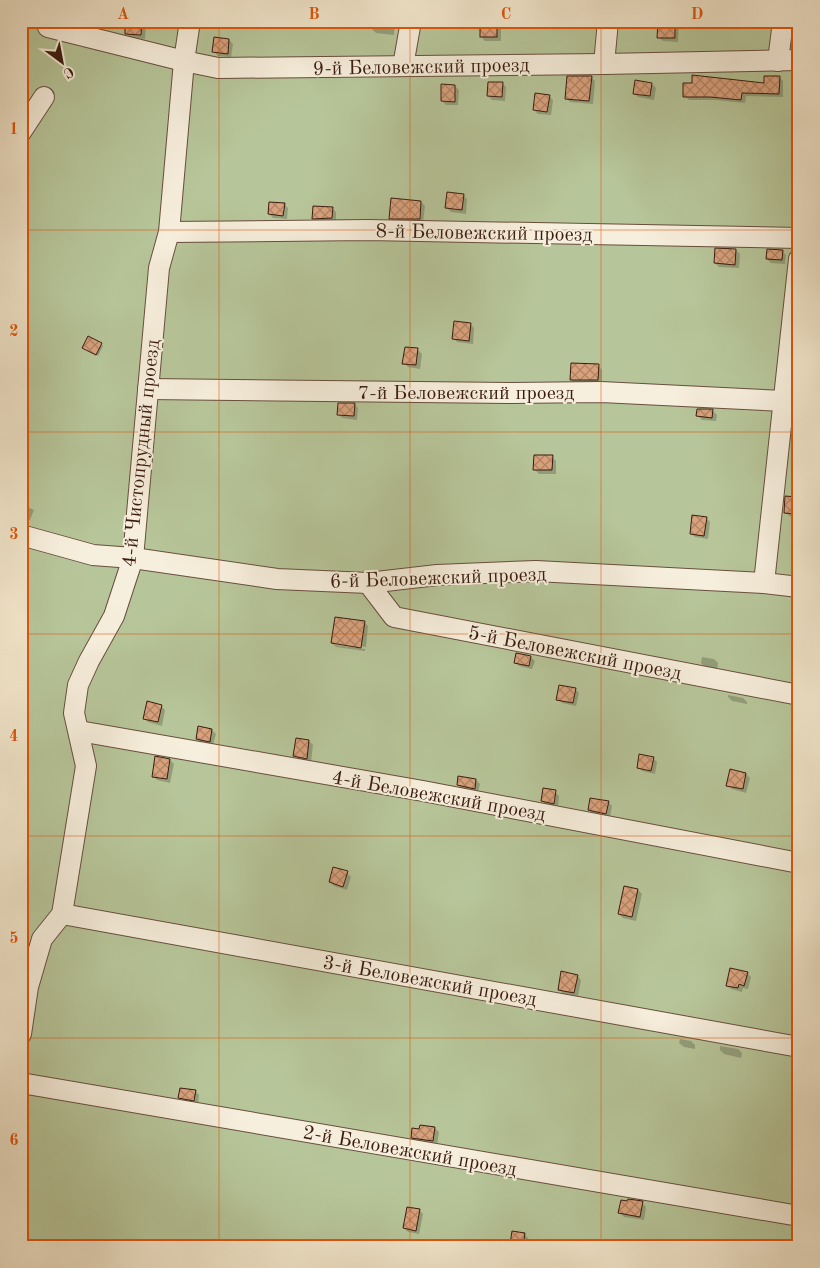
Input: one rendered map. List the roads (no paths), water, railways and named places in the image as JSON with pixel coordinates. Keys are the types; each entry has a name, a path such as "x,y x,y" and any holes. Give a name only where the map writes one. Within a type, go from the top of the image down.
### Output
{"lane":[{"name":"4-й Чистопрудный проезд","path":"21,1034 28,987 42,939 62,914 86,766 74,713 78,685 114,616 133,558 159,268 169,232 184,61 190,21"},
{"path":"403,66 411,21"},
{"path":"604,64 608,21"},
{"path":"778,61 783,21"},
{"name":"9-й Беловежский проезд","path":"48,24 184,61 218,68 799,60"},
{"path":"21,132 44,97"},
{"name":"8-й Беловежский проезд","path":"169,232 387,230 799,238"},
{"path":"764,583 799,259"},
{"name":"7-й Беловежский проезд","path":"148,389 510,393 601,392 784,401"},
{"name":"6-й Беловежский проезд","path":"21,535 93,555 133,558 277,579 368,583 436,575 536,571 764,583 799,587"},
{"name":"5-й Беловежский проезд","path":"368,583 394,617 799,695"},
{"name":"4-й Беловежский проезд","path":"79,731 423,791 799,863"},
{"name":"3-й Беловежский проезд","path":"62,914 799,1047"},
{"name":"2-й Беловежский проезд","path":"21,1083 799,1216"}]}
